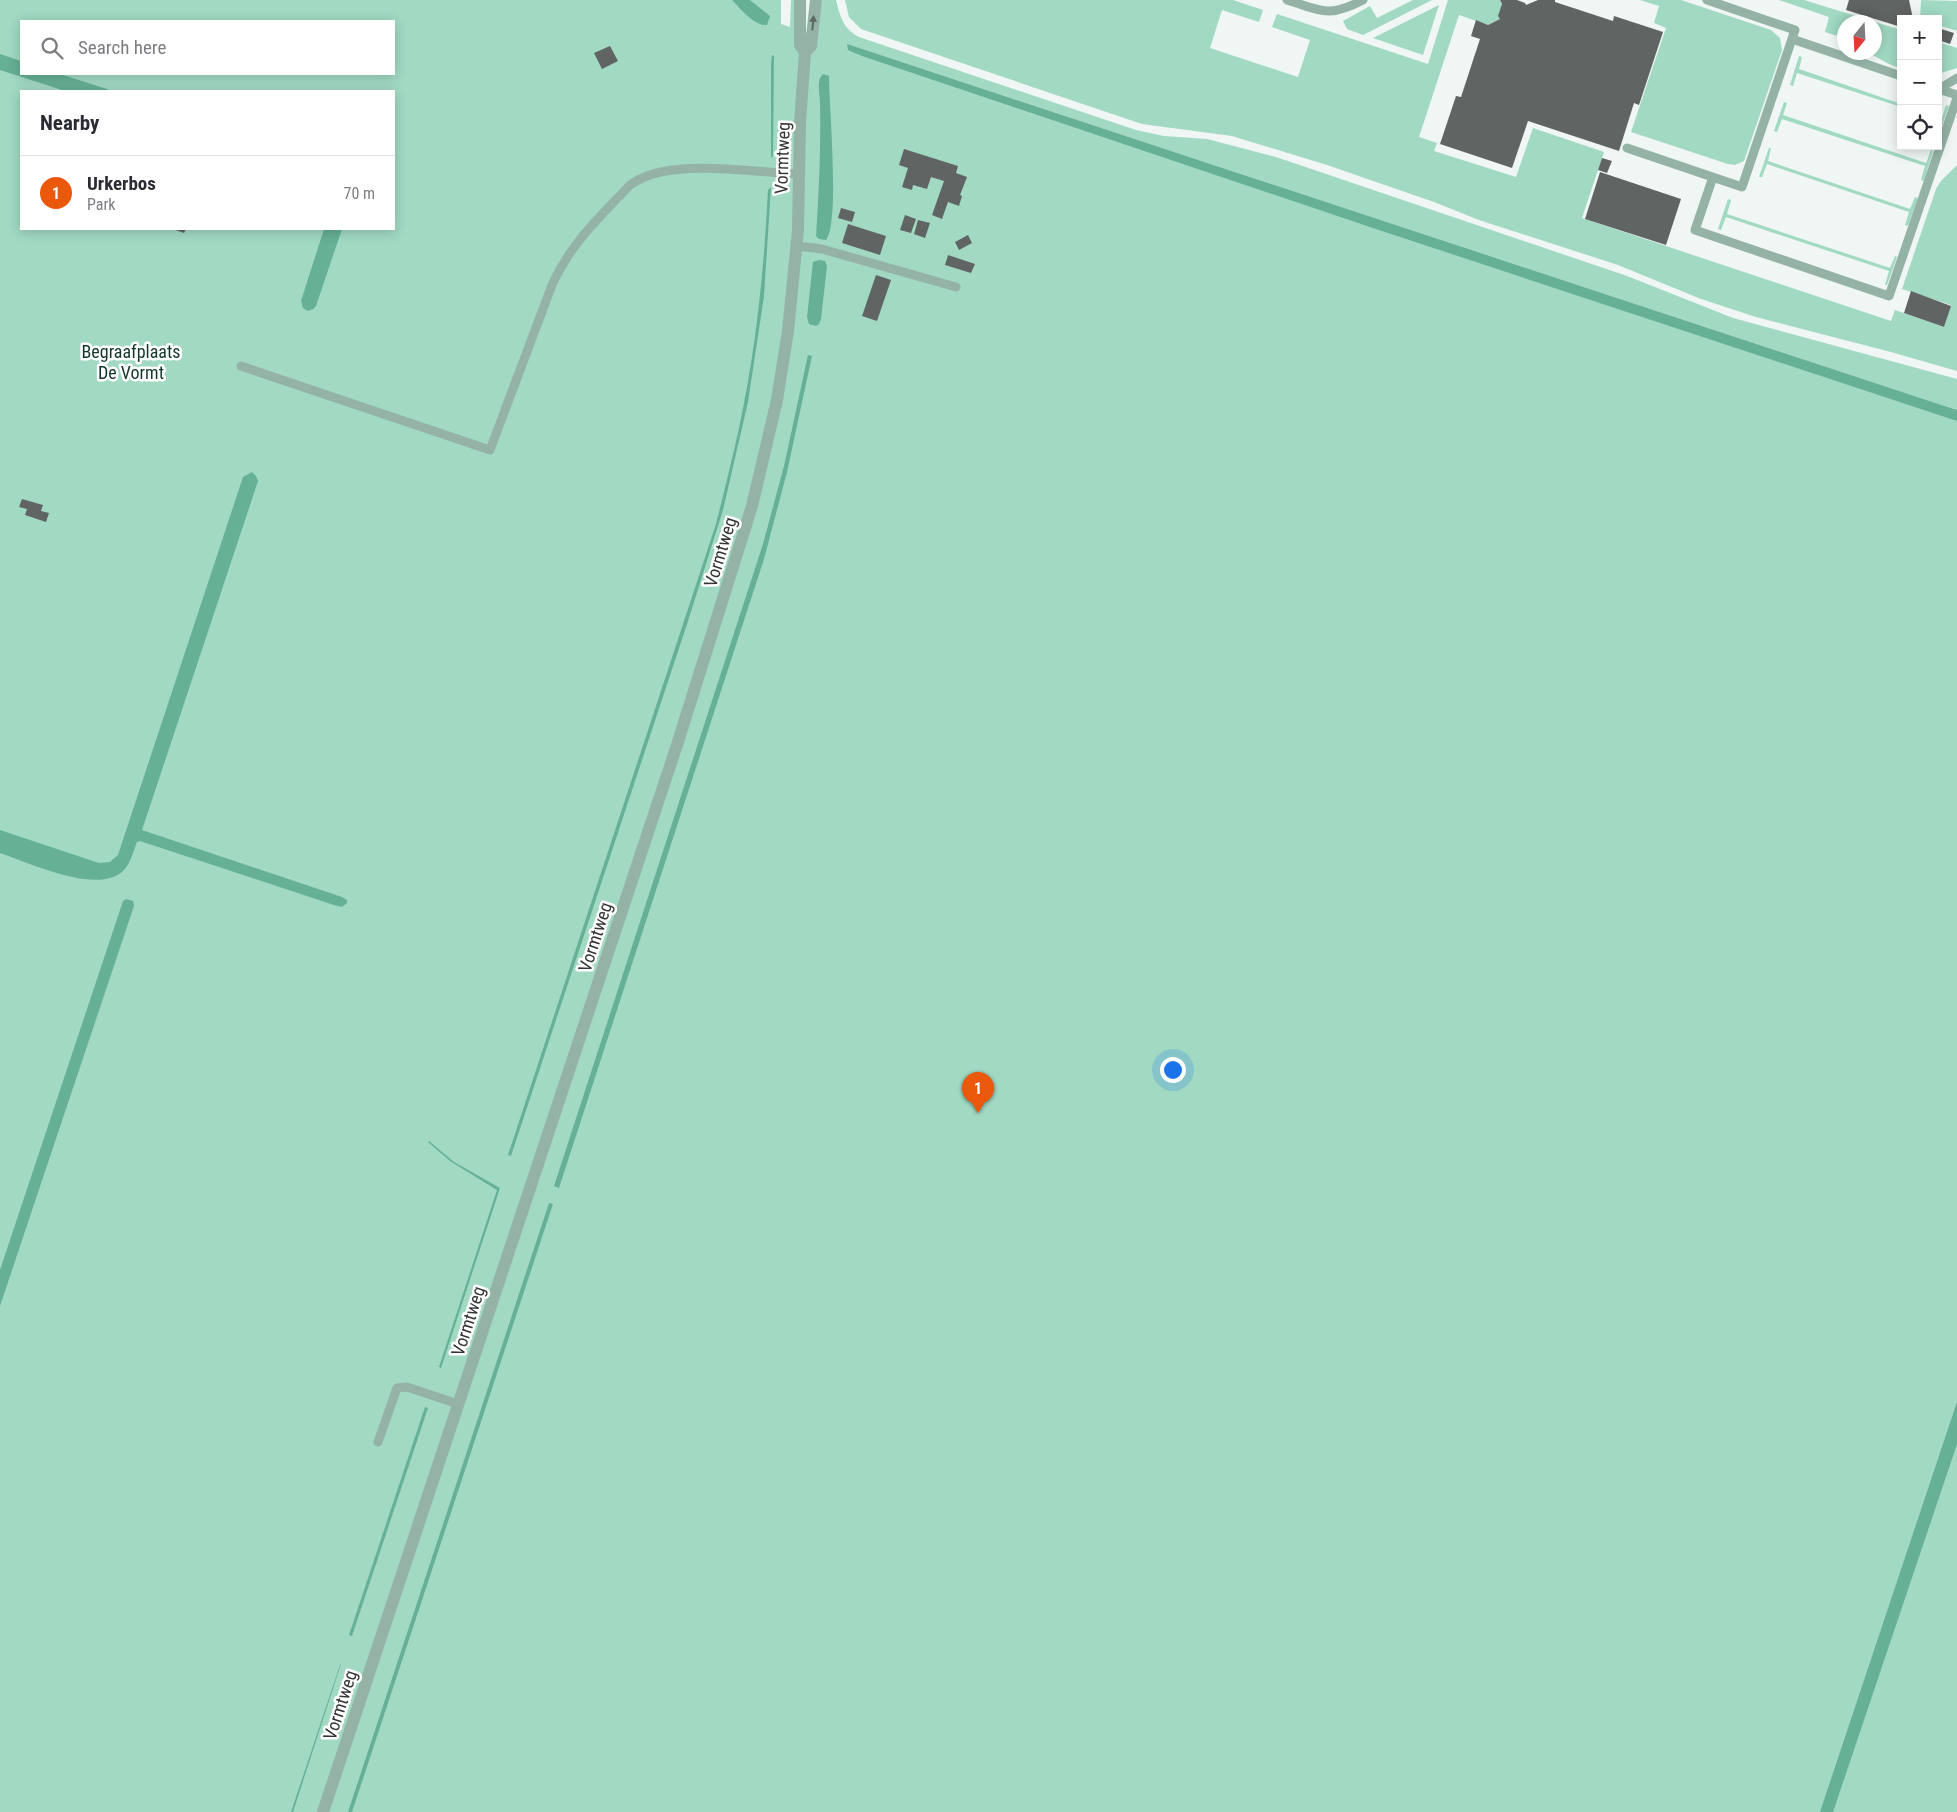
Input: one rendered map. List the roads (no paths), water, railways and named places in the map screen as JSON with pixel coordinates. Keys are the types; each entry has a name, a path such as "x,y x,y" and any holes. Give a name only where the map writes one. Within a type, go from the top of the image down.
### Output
{"street":[{"name":"Vormtweg","path":"323,1812 683,728 744,536 759,480 788,331 797,246 805,52 800,45 800,0"},
{"name":"Vormtweg","path":"805,52 811,46 816,0"}],"lane":[{"path":"1287,0 1333,12 1349,8 1363,0"},
{"path":"1627,148 1742,187 1795,30 1707,0"},
{"path":"1792,39 1897,75"},
{"path":"1942,87 1957,78"},
{"path":"1713,177 1695,230 1889,296 1957,96 1942,90"},
{"path":"241,366 490,450 562,263 570,250 588,229 630,185 648,175 674,170 692,169 799,174"},
{"path":"797,246 822,249 956,287"},
{"path":"378,1442 397,1388 407,1387 458,1404"}],"place":[{"name":"Urkerbos","path":"978,1113"}],"park label":[{"name":"Begraafplaats De Vormt","path":"130,361"}]}
